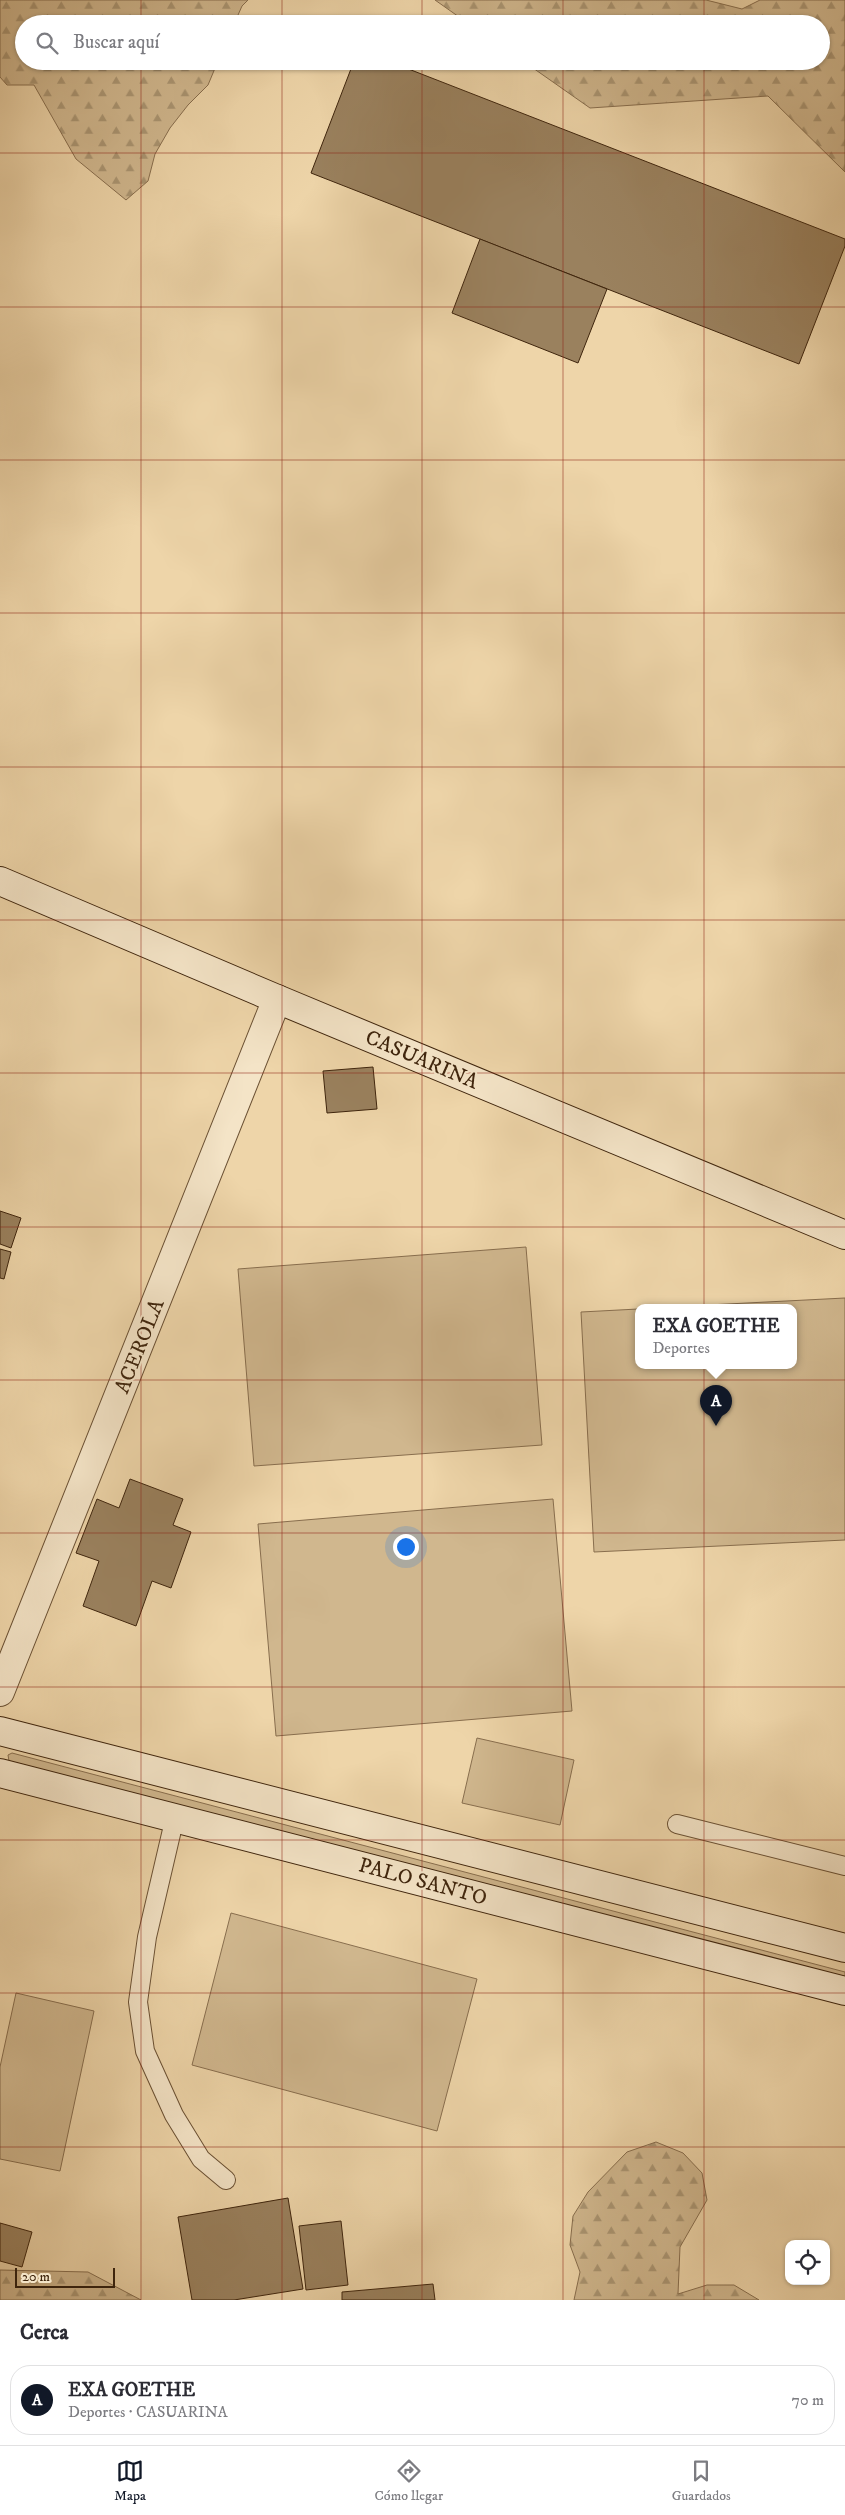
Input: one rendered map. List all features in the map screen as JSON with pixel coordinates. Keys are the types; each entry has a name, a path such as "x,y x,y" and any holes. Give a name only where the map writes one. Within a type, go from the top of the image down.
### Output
{"street":[{"name":"CASUARINA","path":"0,881 277,999 845,1235"},
{"name":"ACEROLA","path":"0,1692 277,999"},
{"name":"PALO SANTO","path":"0,1731 845,1948"},
{"name":"PALO SANTO","path":"0,1773 845,1992"}],"lane":[{"path":"175,1817 147,1937 138,2002 145,2051 174,2115 201,2159 226,2180"},
{"path":"677,1824 845,1866"}],"green space":[{"path":"0,0 248,0 242,6 238,15 15,15 15,70 214,70 208,85 188,105 170,128 155,154 148,181 126,200 76,159 34,85 7,85 0,77"},
{"path":"435,0 706,0 742,9 760,0 845,0 845,172 768,96 590,108 536,70 830,70 830,15 456,15"},
{"path":"526,1247 542,1445 254,1466 238,1269"},
{"path":"845,1298 845,1540 594,1552 581,1312 635,1309 635,1369 797,1369 797,1304 728,1304"},
{"path":"553,1499 572,1711 276,1736 258,1524"},
{"path":"477,1738 574,1760 560,1825 462,1803"},
{"path":"12,1753 845,1972 845,1981 9,1761 8,1755"},
{"path":"231,1913 477,1979 437,2131 192,2065"},
{"path":"16,1993 94,2011 60,2171 0,2159 0,2067"},
{"path":"656,2142 683,2153 702,2173 707,2200 680,2247 678,2294 707,2285 734,2285 759,2300 574,2300 580,2272 570,2245 573,2216 588,2192 627,2152"},
{"path":"0,2270 88,2272 141,2300 0,2300"}],"building":[{"path":"351,70 411,70 845,239 845,246 799,364 311,173"},
{"path":"480,239 607,289 578,363 452,313"},
{"path":"373,1067 377,1109 327,1113 323,1071"},
{"path":"0,1211 21,1218 11,1248 0,1244"},
{"path":"0,1249 11,1252 4,1279 0,1278"},
{"path":"130,1479 183,1499 173,1525 191,1532 171,1588 152,1581 136,1626 83,1606 99,1561 76,1553 97,1499 119,1508"},
{"path":"288,2198 303,2289 234,2300 192,2300 178,2217"},
{"path":"341,2221 348,2285 306,2290 299,2226"},
{"path":"0,2223 32,2232 22,2267 0,2261"},
{"path":"433,2284 435,2300 342,2300 342,2292"}],"place":[{"name":"EXA GOETHE","path":"716,1426"}]}
